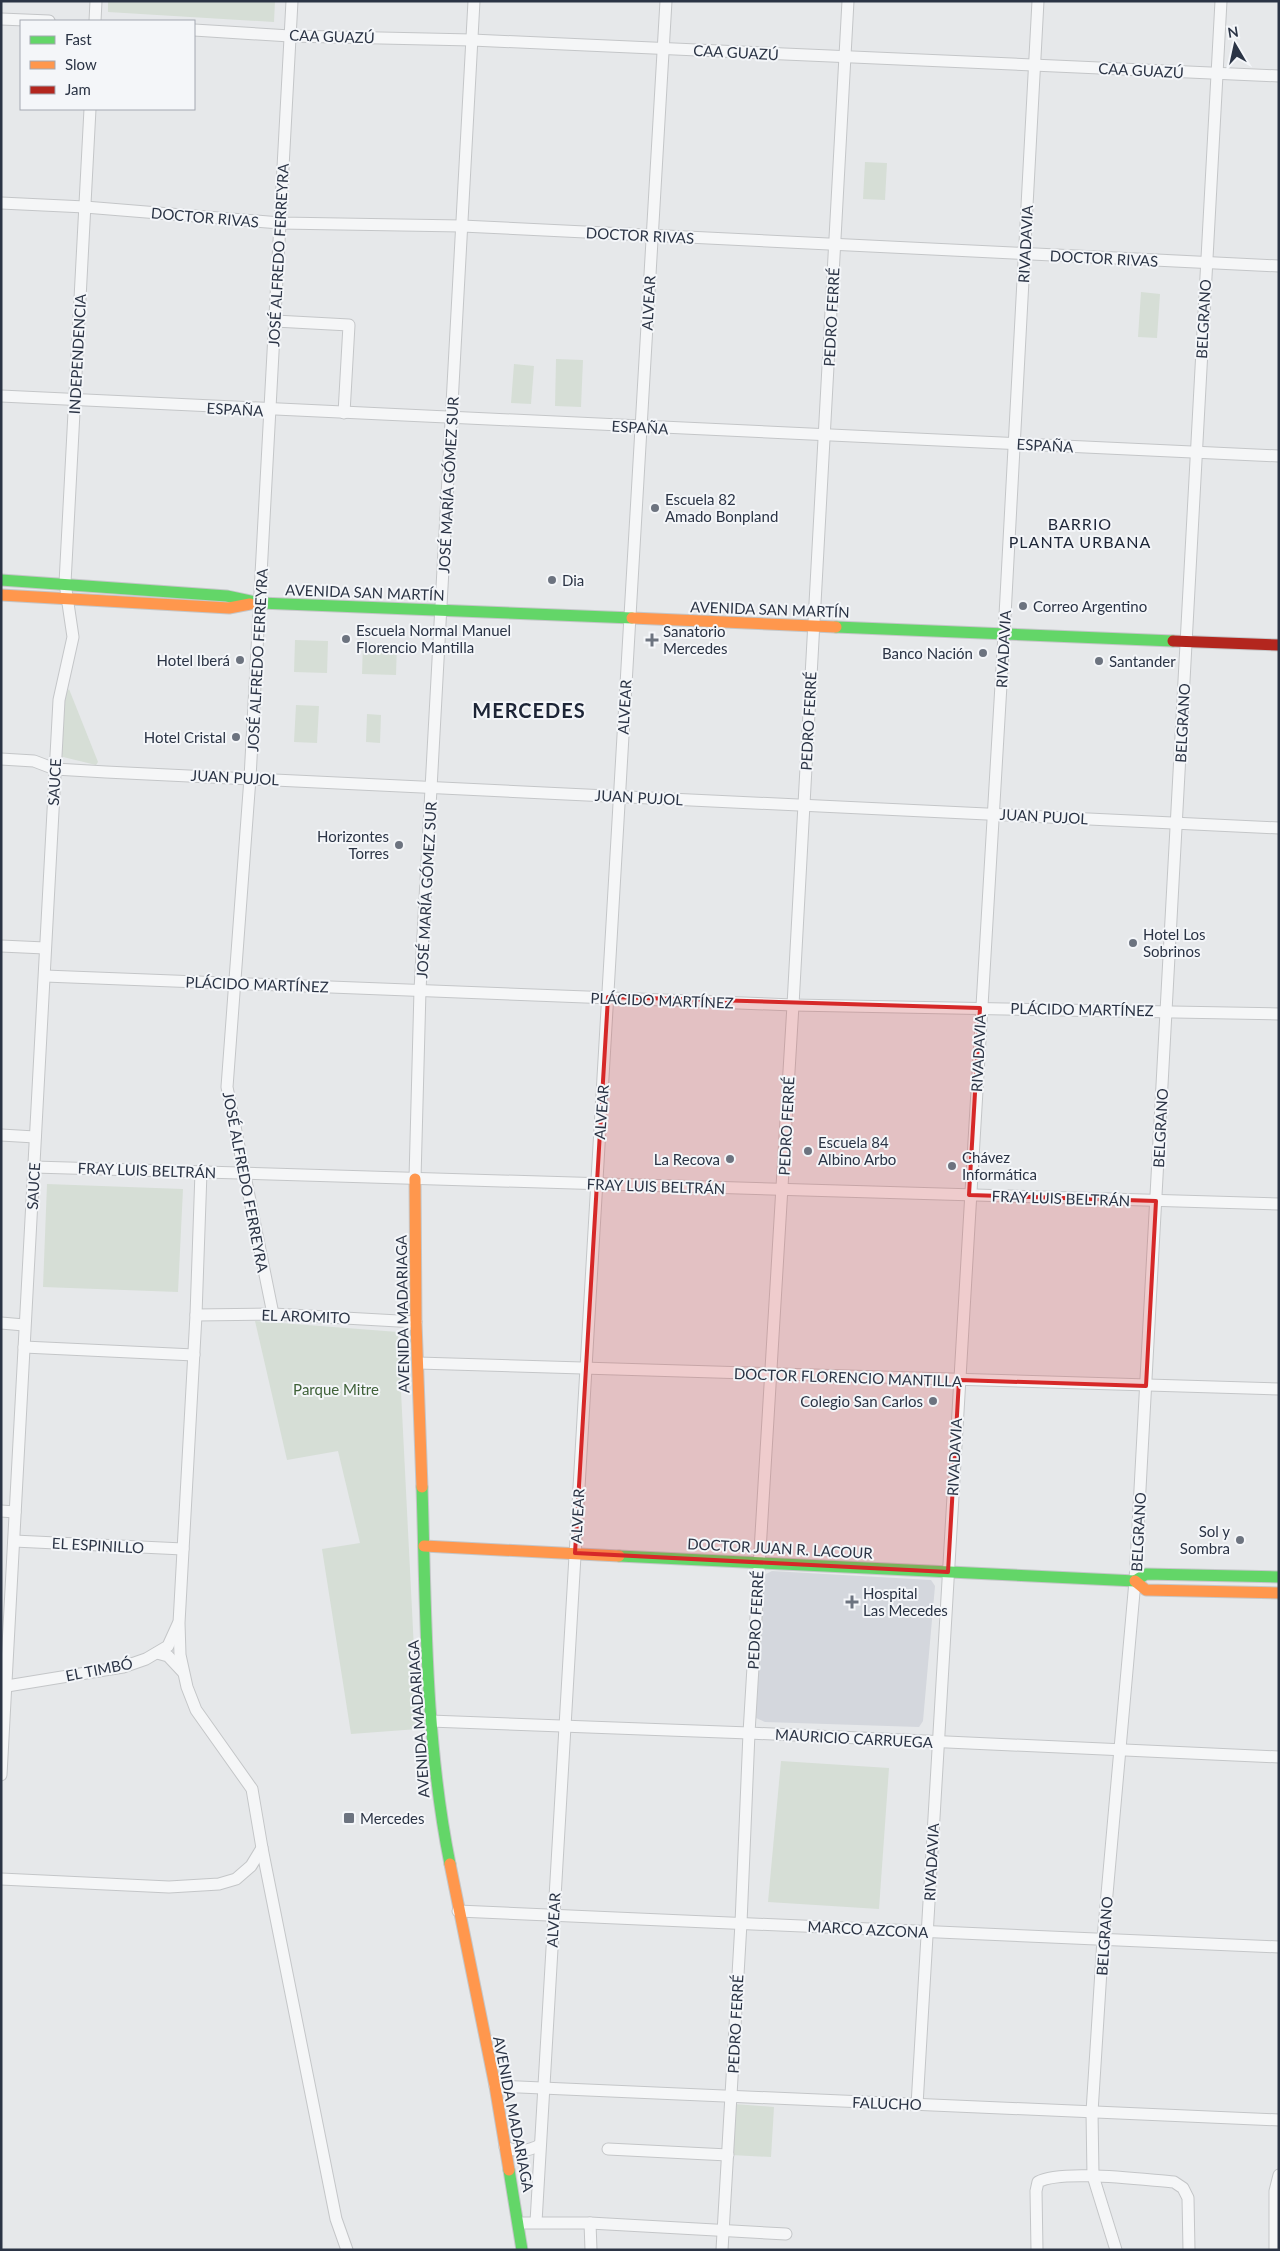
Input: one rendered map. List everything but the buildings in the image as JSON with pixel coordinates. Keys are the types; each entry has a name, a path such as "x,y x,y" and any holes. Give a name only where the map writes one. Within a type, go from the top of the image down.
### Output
{"street":[{"path":"94,20 96,1"},
{"name":"JOSÉ ALFREDO FERREYRA","path":"272,1314 226,1087 250,778 292,1"},
{"name":"JOSÉ MARÍA GÓMEZ SUR","path":"415,1179 420,990 474,1"},
{"name":"ALVEAR","path":"536,2222 666,1"},
{"name":"PEDRO FERRÉ","path":"722,2250 741,1923 748,1733 772,1375 848,1"},
{"name":"RIVADAVIA","path":"917,2105 980,1008 1004,634 1038,1"},
{"name":"BELGRANO","path":"1116,2250 1093,2176 1092,2112 1103,1939 1135,1581 1220,1"},
{"path":"1,19 25,20"},
{"name":"CAA GUAZÚ","path":"195,30 290,36 472,40 1279,76"},
{"name":"INDEPENDENCIA","path":"67,599 65,583 90,110"},
{"name":"DOCTOR RIVAS","path":"1,203 85,207 280,223 462,226 1279,266"},
{"path":"275,321 349,324 344,414"},
{"name":"ESPAÑA","path":"1,396 344,414 1279,456"},
{"name":"AVENIDA SAN MARTÍN","path":"1,580 65,583 227,596 260,602 1279,645"},
{"name":"AVENIDA SAN MARTÍN","path":"1,595 229,608 260,602"},
{"name":"SAUCE","path":"1,1775 4,1687 14,1541 24,1325 59,700 73,638 67,599"},
{"name":"JUAN PUJOL","path":"1,759 34,761 55,769 1279,828"},
{"path":"1,946 45,948"},
{"name":"PLÁCIDO MARTÍNEZ","path":"45,976 793,1005 1166,1010 1279,1014"},
{"path":"1,1135 35,1137"},
{"name":"FRAY LUIS BELTRÁN","path":"34,1167 1279,1204"},
{"path":"201,1172 194,1355 178,1623 180,1655 187,1687 196,1710 252,1789 262,1848 336,2218 347,2250"},
{"name":"AVENIDA MADARIAGA","path":"415,1179 416,1322 430,1721 439,1811 494,2086 522,2250"},
{"name":"EL AROMITO","path":"196,1315 272,1314 416,1322"},
{"path":"1,1323 24,1325"},
{"path":"24,1347 194,1355"},
{"name":"DOCTOR FLORENCIO MANTILLA","path":"418,1364 1279,1389"},
{"path":"1,1511 15,1512"},
{"name":"EL ESPINILLO","path":"14,1541 183,1549"},
{"name":"DOCTOR JUAN R. LACOUR","path":"424,1546 1135,1581"},
{"path":"1279,1577 1146,1574 1135,1581 1146,1590 1279,1593"},
{"name":"EL TIMBÓ","path":"4,1687 124,1667 157,1653 168,1646 178,1623"},
{"path":"157,1653 168,1656 184,1673"},
{"name":"MAURICIO CARRUEGA","path":"430,1721 1279,1757"},
{"path":"1,1879 169,1886 219,1884 236,1879 251,1866 262,1848"},
{"name":"MARCO AZCONA","path":"458,1911 1279,1947"},
{"name":"FALUCHO","path":"494,2086 1279,2120"},
{"path":"505,2147 515,2151 528,2150 540,2145"},
{"path":"608,2149 728,2155"},
{"path":"1275,2250 1275,2191 1279,2174"},
{"path":"1037,2250 1036,2191 1038,2182 1046,2177 1093,2176 1174,2182 1183,2188 1188,2198 1189,2250"},
{"path":"518,2223 590,2223 786,2234"},
{"path":"590,2223 591,2250"}],"highlighted area":[{"path":"608,997 980,1008 969,1195 1156,1201 1146,1386 959,1380 948,1572 575,1553"}],"shaded area":[{"path":"772,1571 931,1580 935,1586 923,1721 919,1727 765,1722 756,1718 764,1575"}],"green space":[{"path":"108,1 275,1 274,22 108,12"},
{"path":"865,162 887,163 885,200 863,199"},
{"path":"1141,292 1160,294 1157,338 1138,337"},
{"path":"556,359 583,360 581,407 555,406"},
{"path":"514,364 534,366 531,404 511,403"},
{"path":"295,640 328,641 327,673 294,672"},
{"path":"363,643 397,644 396,675 362,674"},
{"path":"69,689 98,762 96,765 59,756 60,701"},
{"path":"296,705 319,706 317,743 294,742"},
{"path":"367,714 381,715 380,743 366,742"},
{"path":"47,1184 183,1189 178,1292 43,1287"},
{"name":"Parque Mitre","path":"255,1321 398,1332 418,1729 351,1734 322,1549 360,1543 338,1451 287,1460"},
{"path":"781,1761 889,1768 879,1909 768,1902"},
{"path":"734,2104 774,2107 771,2157 731,2155"}],"traffic: fast":[{"path":"1,580 227,596 260,603 632,618"},
{"path":"836,627 1173,641"},
{"path":"422,1487 431,1723 442,1817 450,1864"},
{"path":"619,1556 1135,1581"},
{"path":"1135,1581 1146,1574 1279,1577"},
{"path":"509,2170 522,2250"}],"traffic: slow":[{"path":"1,595 229,608 250,604"},
{"path":"632,618 836,627"},
{"path":"415,1179 416,1322 422,1487"},
{"path":"424,1546 619,1556"},
{"path":"1135,1581 1146,1590 1279,1593"},
{"path":"450,1864 495,2086 509,2170"}],"traffic: jam":[{"path":"1173,641 1279,645"}],"place":[{"name":"Escuela 82 Amado Bonpland","path":"655,508"},
{"name":"Dia","path":"552,580"},
{"name":"Correo Argentino","path":"1023,606"},
{"name":"Escuela Normal Manuel Florencio Mantilla","path":"346,639"},
{"name":"Sanatorio Mercedes","path":"652,640"},
{"name":"Banco Nación","path":"983,653"},
{"name":"Hotel Iberá","path":"240,660"},
{"name":"Santander","path":"1099,661"},
{"name":"Hotel Cristal","path":"236,737"},
{"name":"Horizontes Torres","path":"399,845"},
{"name":"Hotel Los Sobrinos","path":"1133,943"},
{"name":"Escuela 84 Albino Arbo","path":"808,1151"},
{"name":"La Recova","path":"730,1159"},
{"name":"Chávez Informática","path":"952,1166"},
{"name":"Colegio San Carlos","path":"933,1401"},
{"name":"Sol y Sombra","path":"1240,1540"},
{"name":"Hospital Las Mecedes","path":"852,1602"},
{"name":"Mercedes","path":"349,1818"}],"district":[{"name":"BARRIO PLANTA URBANA","path":"1080,532"},
{"name":"MERCEDES","path":"529,710"}]}
